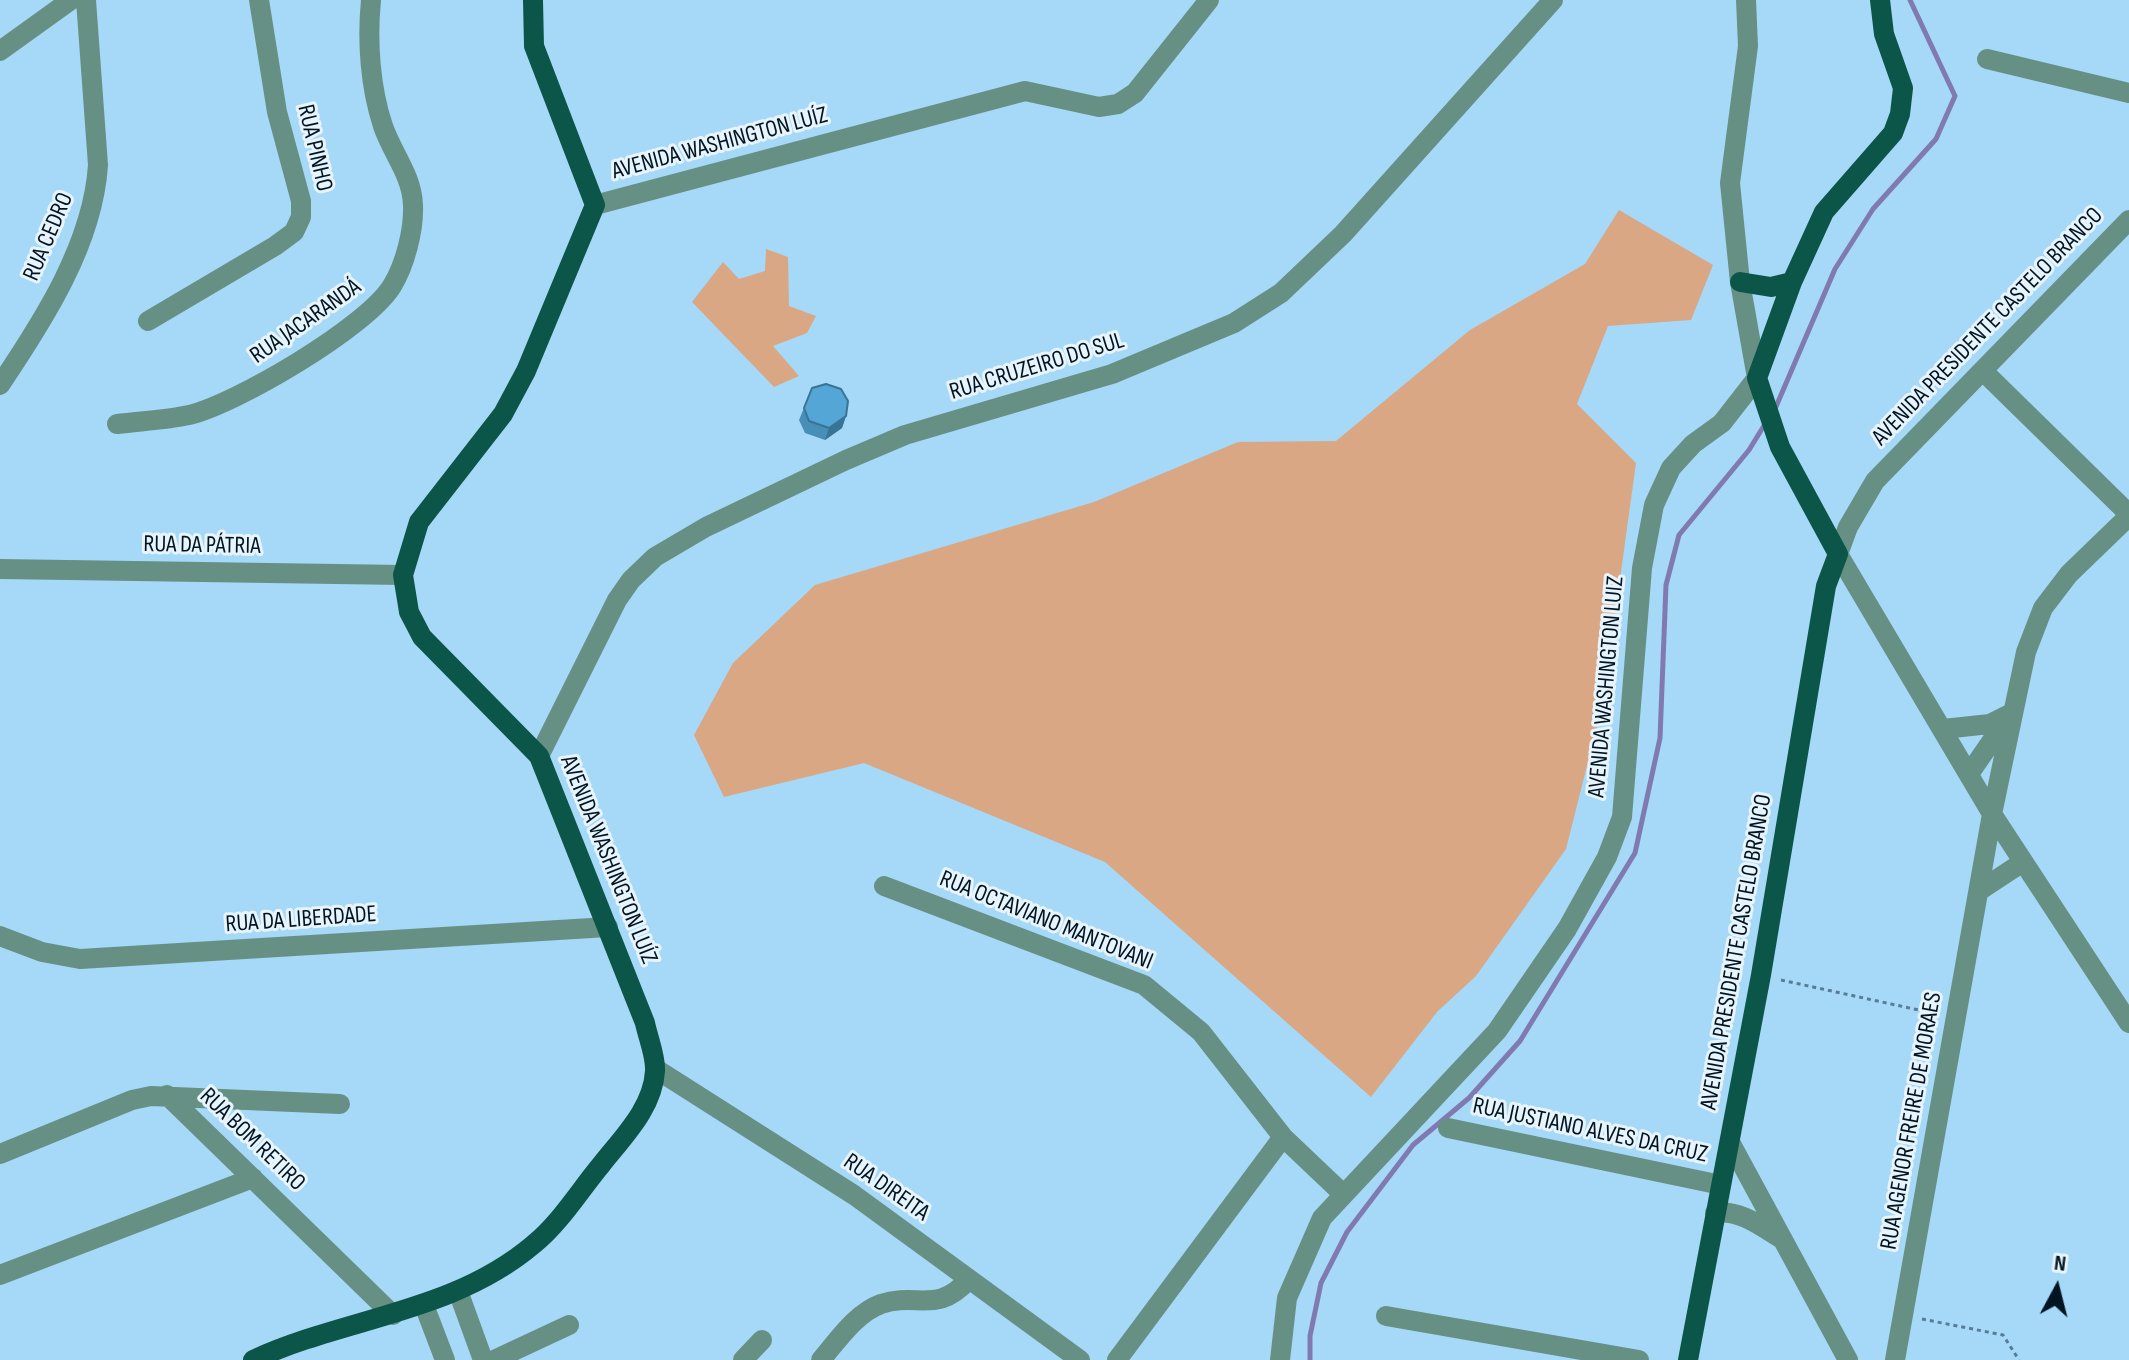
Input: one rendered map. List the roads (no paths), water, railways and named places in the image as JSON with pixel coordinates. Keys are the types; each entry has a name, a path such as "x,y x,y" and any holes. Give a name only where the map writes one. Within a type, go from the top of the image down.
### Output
{"main road":[{"path":"533,0 534,46 595,205"},
{"path":"1838,554 1780,447 1757,378 1792,282 1824,212 1893,133 1900,114 1903,88 1884,34 1880,0"},
{"name":"AVENIDA WASHINGTON LUÍZ","path":"595,205 526,371 503,414 419,522 403,575 409,612 422,637 539,756 645,1023 656,1069"},
{"path":"1740,282 1771,287 1792,282"},
{"name":"AVENIDA PRESIDENTE CASTELO BRANCO","path":"1688,1360 1731,1144 1824,597 1838,554"},
{"path":"253,1360 293,1344 424,1305 458,1291 536,1243 634,1125 649,1098 656,1069"}],"street":[{"path":"0,51 71,0"},
{"name":"RUA CEDRO","path":"0,385 44,314 85,229 96,193 98,165 86,0"},
{"name":"RUA PINHO","path":"148,321 275,246 294,232 301,217 301,201 277,112 259,0"},
{"name":"RUA JACARANDÁ","path":"117,424 191,414 262,386 352,323 383,299 394,285 410,234 413,206 410,183 383,126 373,81 369,29 371,0"},
{"name":"AVENIDA WASHINGTON LUÍZ","path":"595,205 1025,91 1099,107 1118,104 1135,93 1209,0"},
{"name":"RUA CRUZEIRO DO SUL","path":"539,756 617,600 631,580 655,557 706,527 905,435 1112,374 1234,323 1281,293 1343,234 1553,0"},
{"path":"1746,0 1748,46 1730,183 1740,282 1757,378"},
{"path":"1987,59 2129,93"},
{"name":"AVENIDA PRESIDENTE CASTELO BRANCO","path":"1838,554 1848,527 1875,481 2126,227"},
{"path":"1983,371 2129,515"},
{"name":"AVENIDA WASHINGTON LUIZ","path":"1280,1360 1287,1298 1322,1218 1342,1193 1425,1111 1497,1031 1567,929 1607,857 1622,817 1642,568 1654,505 1671,468 1693,444 1722,423 1757,378"},
{"name":"RUA AGENOR FREIRE DE MORAES","path":"1895,1360 1959,1019 1992,814 2026,652 2043,608 2069,574 2129,515"},
{"path":"1838,554 1992,814 2127,1017"},
{"name":"RUA DA PÁTRIA","path":"0,569 403,575"},
{"path":"1943,729 1990,724 2012,710"},
{"path":"1969,774 2012,710"},
{"path":"1979,891 2023,862"},
{"name":"RUA OCTAVIANO MANTOVANI","path":"884,886 1144,985 1201,1032 1283,1137 1342,1193"},
{"name":"RUA DA LIBERDADE","path":"0,936 42,952 80,959 608,927"},
{"name":"RUA DIREITA","path":"656,1069 854,1195 1080,1360"},
{"path":"167,1095 340,1104"},
{"name":"RUA BOM RETIRO","path":"3,1146 132,1100 167,1095 393,1315"},
{"name":"RUA JUSTIANO ALVES DA CRUZ","path":"1448,1128 1721,1185"},
{"path":"1117,1360 1283,1137"},
{"path":"1731,1144 1848,1360"},
{"path":"0,1275 253,1178"},
{"path":"1715,1213 1729,1212 1744,1217 1786,1241"},
{"path":"821,1360 854,1322 872,1308 895,1301 946,1299 969,1279"},
{"path":"458,1291 483,1360"},
{"path":"424,1305 445,1360"},
{"path":"1386,1316 1639,1360"},
{"path":"494,1360 569,1325"},
{"path":"743,1360 762,1340"}],"waterway":[{"path":"1775,409 1835,269 1873,209 1936,139 1955,96 1910,0"},
{"path":"1310,1360 1310,1336 1321,1283 1347,1232 1413,1145 1469,1098 1520,1041 1635,853 1660,738 1666,585 1679,535 1749,450 1765,424"}]}
